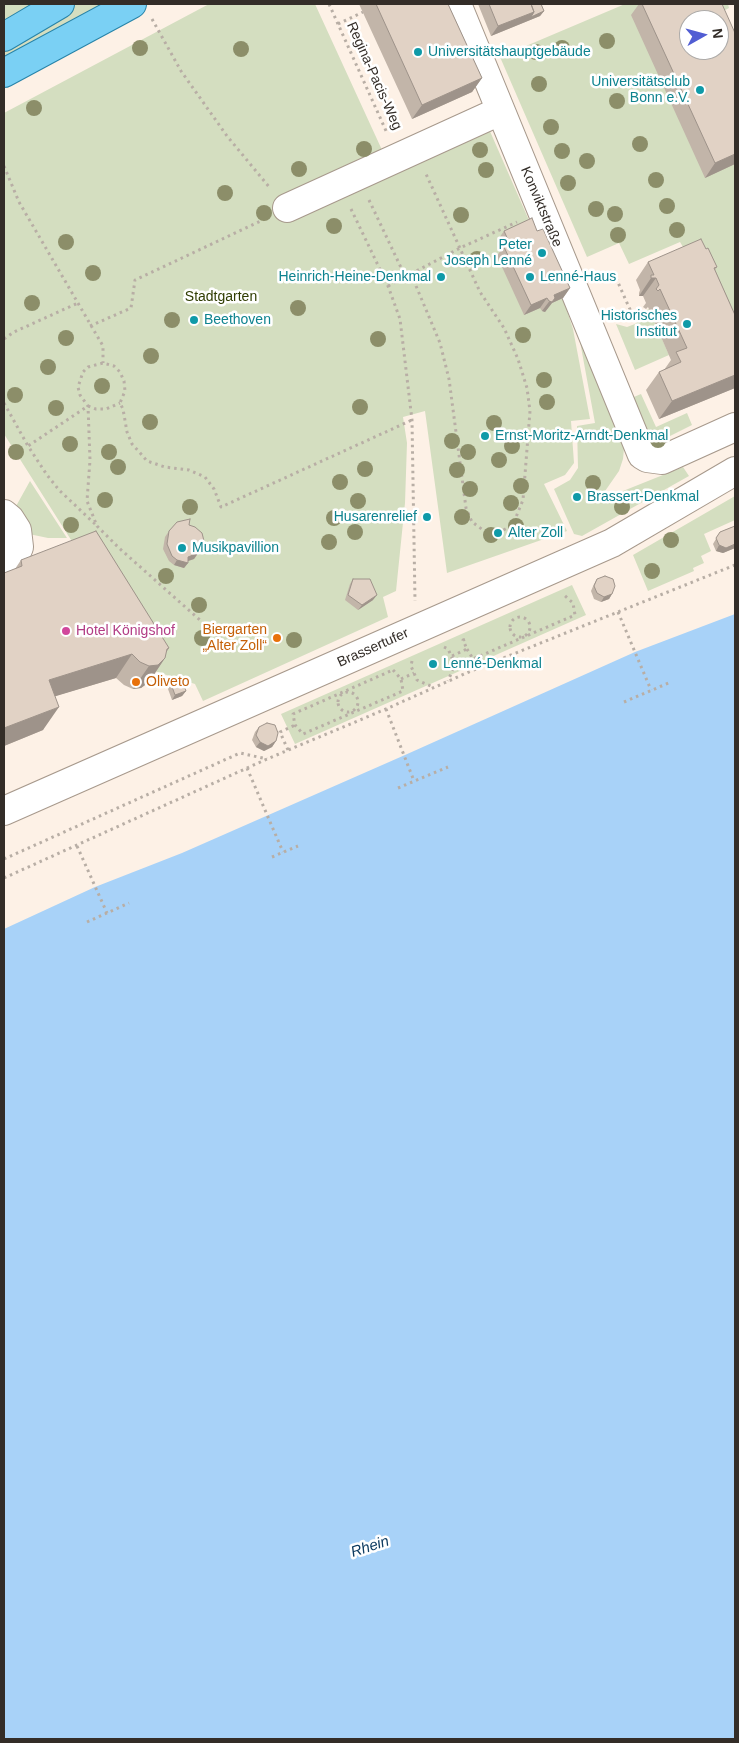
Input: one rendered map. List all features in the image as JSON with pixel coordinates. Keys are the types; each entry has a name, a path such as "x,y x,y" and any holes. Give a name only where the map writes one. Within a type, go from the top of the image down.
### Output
{"main road":[{"path":"4,37 60,4"},
{"path":"4,73 132,4"}],"street":[{"name":"Konviktstraße","path":"456,4 642,455 647,458 662,460 735,427"},
{"path":"287,208 500,111"},
{"name":"Brassertufer","path":"4,811 431,636 612,543 735,470"},
{"path":"4,514 10,519 17,530 19,547 14,559 4,570"}],"path":[{"name":"Regina-Pacis-Weg","path":"329,4 407,154 460,248 480,292 504,328 518,359 530,411 523,500 516,517 509,526 498,533 483,530 472,522 466,508 449,379 440,343 411,274"},
{"path":"338,24 364,12"},
{"path":"90,326 131,308 135,280 287,208 227,136 181,71 158,30"},
{"path":"4,166 20,202 103,346 103,363"},
{"path":"349,181 405,276"},
{"path":"349,181 400,319 412,420 415,600 431,636 448,649 452,656 455,664 449,680 433,687 417,680 411,666 414,657"},
{"path":"388,286 460,248 542,210"},
{"path":"616,278 632,314"},
{"path":"4,339 14,332 78,303"},
{"path":"103,363 114,366 120,372 124,381 124,391 120,402 106,410 88,406 80,395 78,387 83,372 88,367 103,363"},
{"path":"120,402 130,438 147,461 165,467 189,470 205,477 214,489 221,507 412,420"},
{"path":"4,403 46,475 59,490 119,548 219,637"},
{"path":"28,446 88,406"},
{"path":"88,406 90,460 87,501 96,526"},
{"path":"4,878 267,759 442,684 735,565"},
{"path":"472,636 464,640 473,659 575,616 573,603 564,595 556,599"},
{"path":"618,612 651,690"},
{"path":"506,621 523,614"},
{"path":"514,617 521,617 529,622 530,628 525,637"},
{"path":"514,617 510,625 510,633 518,637 525,637"},
{"path":"452,656 467,649"},
{"path":"393,670 401,679 403,691 303,734 296,725 293,714 344,692 393,670"},
{"path":"401,679 414,673"},
{"path":"624,702 671,682"},
{"path":"344,692 353,693 358,697 358,703 353,712 347,713 337,707 339,696 344,692"},
{"path":"386,709 414,781"},
{"path":"288,750 280,732 296,725"},
{"path":"4,859 240,753 267,759"},
{"path":"398,788 448,767"},
{"path":"247,768 283,852"},
{"path":"77,846 107,913"},
{"path":"272,857 298,846"},
{"path":"87,922 129,903"}],"green space":[{"path":"4,4 39,4 4,23"},
{"path":"77,4 109,4 4,61 4,51"},
{"name":"Stadtgarten","path":"209,4 315,4 382,150 489,129 563,298 573,329 590,419 571,421 574,463 565,475 544,484 567,531 447,573 425,411 403,417 407,443 405,503 396,591 383,597 388,617 203,701 195,684 154,671 4,434 4,113"},
{"path":"625,4 728,4 729,8 725,10 679,10 679,60 729,60 729,39 735,53 735,333 680,242 629,264 619,243 587,257 500,57"},
{"path":"649,309 669,355 635,370 616,324 627,327 635,324 639,321 643,312"},
{"path":"579,336 624,448 619,471 603,494 614,501 623,491 683,467 689,476 582,536 574,534 554,489 570,480 578,468 577,426 595,423"},
{"path":"641,394 656,427 687,413 692,425 666,438 664,433 659,431 653,432 645,438 629,399"},
{"path":"30,481 67,538 48,538 29,534 15,508"},
{"path":"735,496 735,520 704,534 711,551 701,556 704,563 693,568 694,571 648,591 633,555"},
{"path":"572,585 586,615 295,744 281,714"}],"water":[{"name":"Rhein","path":"735,614 735,1739 4,1739 4,929 95,887 182,853 635,652"}],"building":[{"name":"Universitätshauptgebäude","path":"376,4 448,4 482,78 422,105"},
{"path":"489,4 531,4 534,12 498,26"},
{"path":"531,4 541,4 544,11 531,17 534,12"},
{"path":"642,4 722,4 725,10 679,10 679,60 729,60 729,20 735,33 735,154 715,163"},
{"name":"Lenné-Haus","path":"532,218 537,231 543,229 570,288 554,295 555,298 552,302 547,298 531,305 504,247 510,244 504,231"},
{"name":"Historisches Institut","path":"701,239 706,249 708,248 717,267 714,268 735,315 735,375 672,401 659,372 681,362 676,352 687,348 660,289 658,291 656,289 659,285 656,278 651,278 651,275 654,275 648,262"},
{"name":"Musikpavillion","path":"190,519 189,525 202,533 204,541 203,547 198,553 188,557 188,563 177,560 172,556 167,544 169,531 177,522"},
{"path":"735,526 735,544 726,548 719,545 716,538 720,532"},
{"name":"Hotel Königshof","path":"96,531 169,648 165,658 158,665 149,666 140,662 132,654 49,680 59,707 4,728 4,573 22,566 21,560"},
{"path":"605,576 613,579 615,586 612,594 604,597 597,593 594,586 597,579"},
{"path":"353,579 370,579 377,595 362,605 348,595"},
{"path":"182,680 186,691 175,695 171,684"},
{"path":"267,723 275,725 278,733 276,741 268,746 260,742 256,735 259,727"}],"place":[{"name":"Universitätshauptgebäude","path":"418,52"},
{"name":"Universitätsclub Bonn e.V.","path":"700,90"},
{"name":"Peter Joseph Lenné","path":"542,253"},
{"name":"Heinrich-Heine-Denkmal","path":"441,277"},
{"name":"Lenné-Haus","path":"530,277"},
{"name":"Beethoven","path":"194,320"},
{"name":"Historisches Institut","path":"687,324"},
{"name":"Ernst-Moritz-Arndt-Denkmal","path":"485,436"},
{"name":"Brassert-Denkmal","path":"577,497"},
{"name":"Husarenrelief","path":"427,517"},
{"name":"Alter Zoll","path":"498,533"},
{"name":"Musikpavillion","path":"182,548"},
{"name":"Hotel Königshof","path":"66,631"},
{"name":"Biergarten „Alter Zoll“","path":"277,638"},
{"name":"Lenné-Denkmal","path":"433,664"},
{"name":"Oliveto","path":"136,682"}]}
